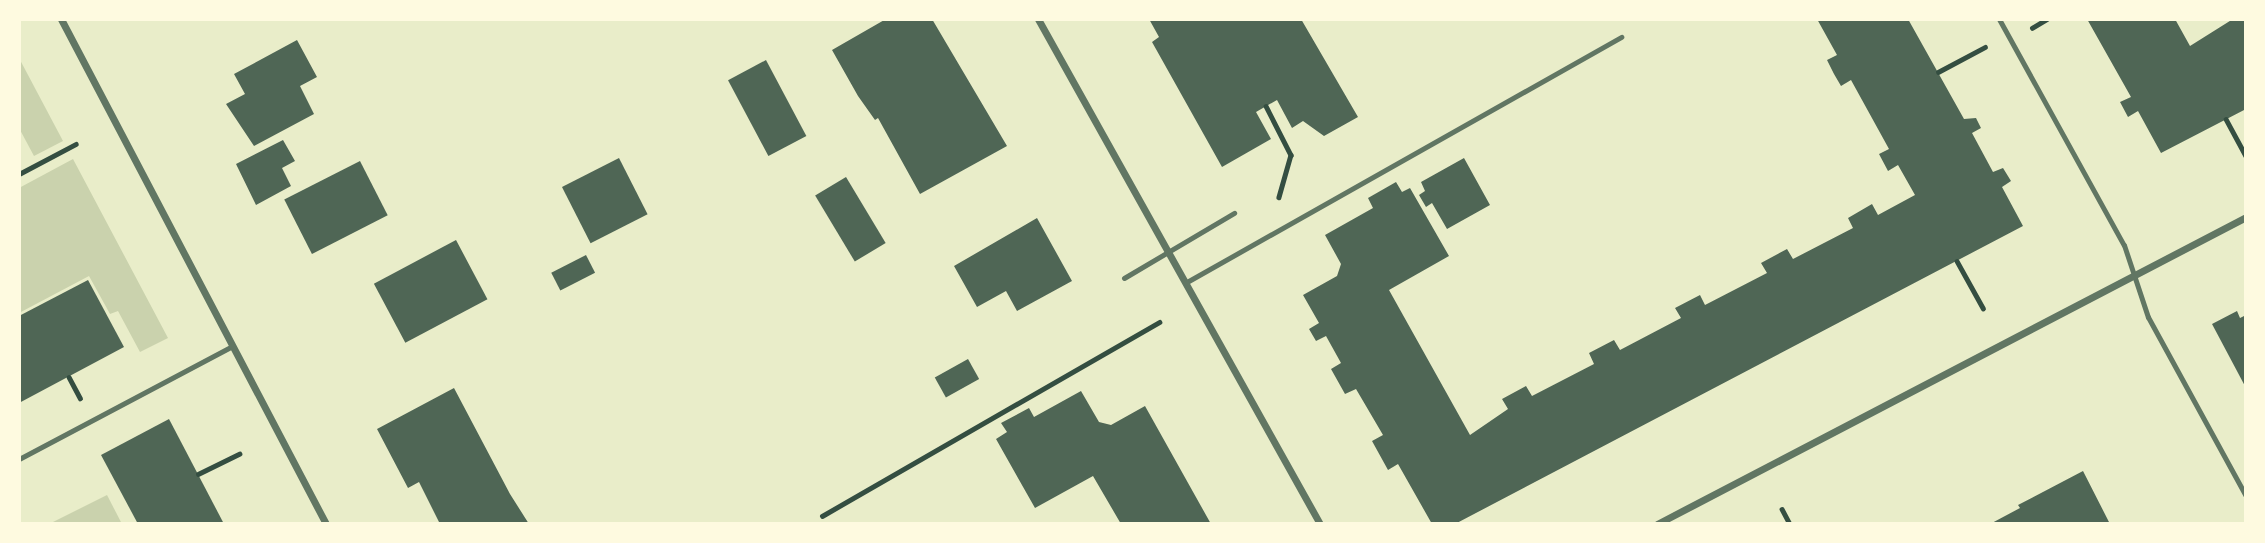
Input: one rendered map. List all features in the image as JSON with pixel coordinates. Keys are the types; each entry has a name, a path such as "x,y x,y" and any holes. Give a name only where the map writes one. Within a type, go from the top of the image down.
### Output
{"street":[{"path":"61,19 326,524"},
{"path":"1038,19 1320,524"},
{"path":"1657,524 2246,217"}],"lane":[{"path":"1998,19 2124,245 2148,317 2246,496"},
{"path":"1185,283 1621,37"},
{"path":"1124,278 1234,213"},
{"path":"19,459 232,346"}],"path":[{"path":"1938,72 2007,34"},
{"path":"1234,213 1246,215 1280,196 1291,155 1266,106"},
{"path":"2226,119 2246,156"},
{"path":"19,174 76,144"},
{"path":"1957,261 1983,308"},
{"path":"822,516 1159,322"},
{"path":"69,377 80,396"},
{"path":"198,474 239,454"},
{"path":"1782,509 1790,524"}],"green space":[{"path":"19,58 63,141 34,156 19,128"},
{"path":"73,159 168,338 140,352 118,311 110,314 89,276 19,313 19,188"},
{"path":"107,495 122,524 49,524"}],"building":[{"path":"886,19 932,19 1007,146 920,194 878,118 875,120 858,96 832,50"},
{"path":"1149,19 1301,19 1358,117 1324,136 1303,121 1292,128 1277,100 1256,112 1271,139 1222,167 1152,42 1159,37"},
{"path":"1817,19 1908,19 1964,119 1976,118 1981,128 1972,133 1993,172 2003,168 2011,181 2002,187 2023,226 1455,524 1432,524 1398,464 1388,470 1372,441 1383,435 1356,389 1345,394 1331,369 1341,363 1326,336 1316,341 1309,329 1319,323 1303,295 1337,276 1341,264 1325,235 1373,208 1368,198 1396,182 1402,192 1410,188 1449,256 1389,290 1470,435 1508,409 1502,399 1526,386 1532,396 1594,364 1589,353 1614,340 1620,350 1681,318 1675,308 1700,295 1705,305 1767,273 1761,263 1787,249 1793,259 1853,228 1848,218 1872,204 1878,215 1915,195 1898,165 1888,171 1879,154 1889,149 1851,80 1841,86 1834,74 1827,60 1837,55"},
{"path":"2087,19 2175,19 2190,46 2233,19 2246,19 2246,109 2161,153 2138,111 2128,117 2120,102 2131,97"},
{"path":"297,40 317,77 300,86 314,114 254,146 226,104 245,94 234,74"},
{"path":"766,60 806,136 768,156 728,80"},
{"path":"283,140 295,161 282,168 291,186 256,205 236,164"},
{"path":"619,158 648,214 591,243 562,187"},
{"path":"1464,158 1490,205 1447,229 1432,203 1426,207 1419,195 1425,191 1421,182"},
{"path":"360,161 388,215 312,254 284,200"},
{"path":"846,177 886,243 855,262 815,196"},
{"path":"1037,218 1072,281 1017,311 1006,291 977,307 954,266"},
{"path":"456,240 487,299 405,343 374,284"},
{"path":"586,255 595,273 560,291 551,273"},
{"path":"88,280 124,347 19,403 19,316"},
{"path":"2237,311 2240,318 2246,315 2246,388 2212,324"},
{"path":"968,359 979,379 946,398 935,377"},
{"path":"454,388 510,494 529,524 440,524 419,482 408,488 377,429"},
{"path":"1081,391 1099,422 1111,425 1145,406 1211,524 1121,524 1093,476 1035,508 996,439 1007,432 1001,423 1029,408 1034,417"},
{"path":"169,419 224,524 138,524 101,455"},
{"path":"2083,471 2110,524 1990,524 2020,508 2018,505"}]}
